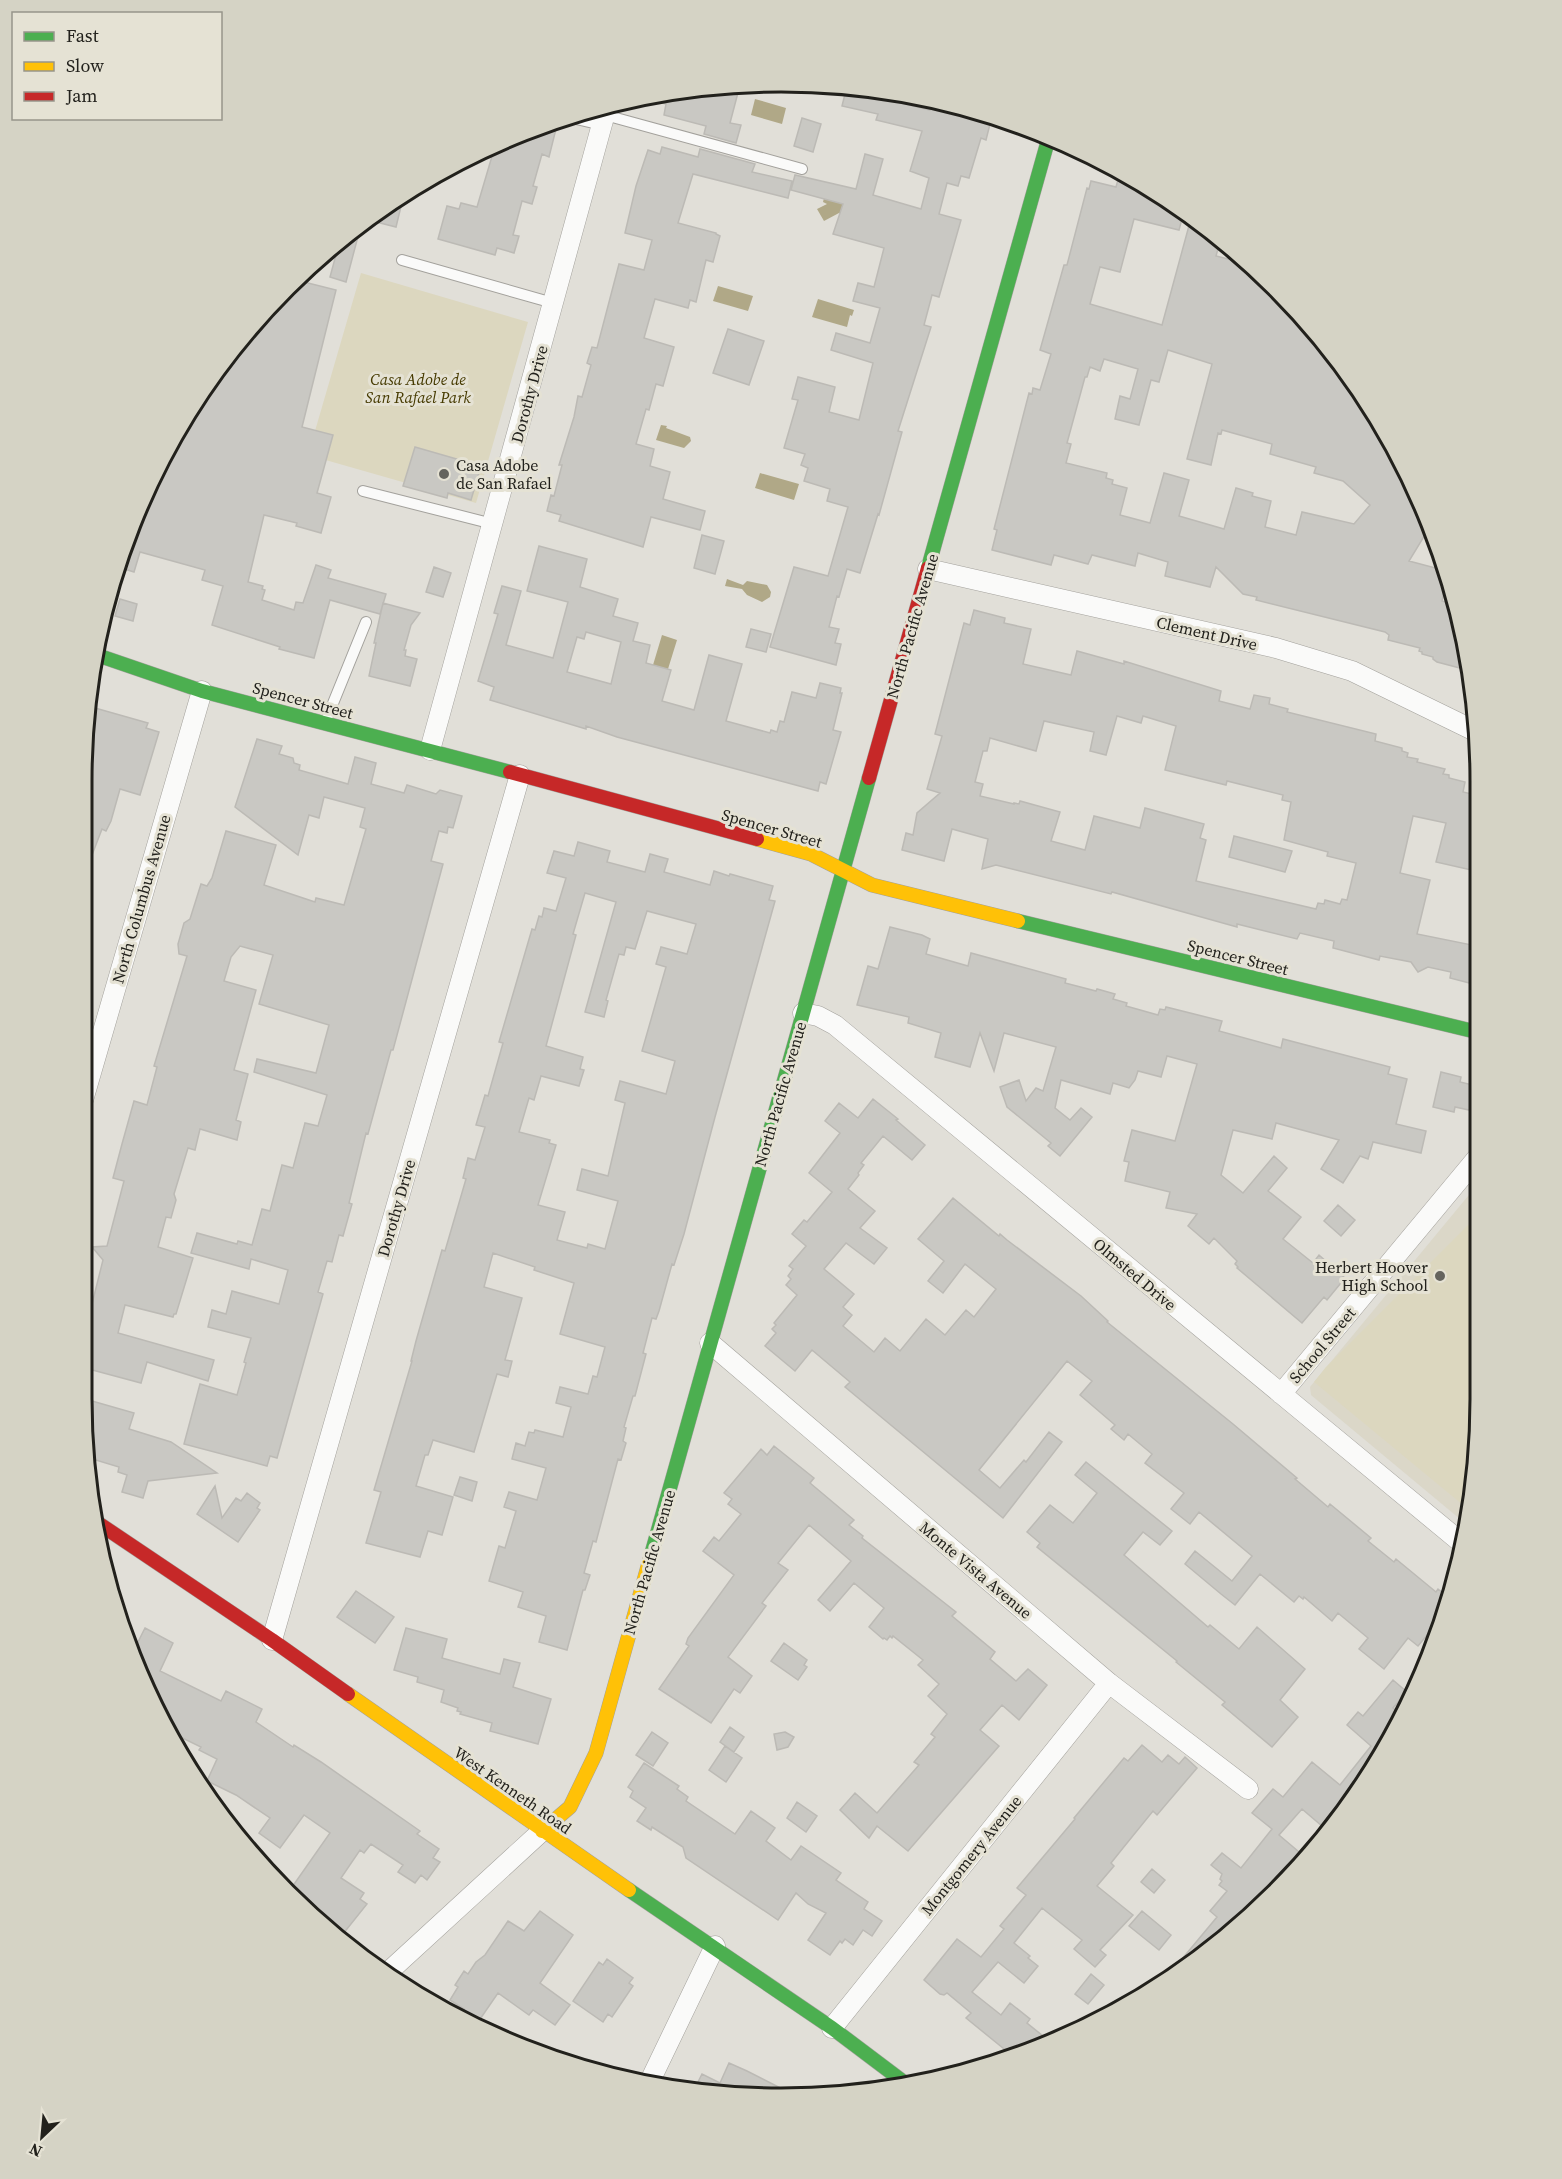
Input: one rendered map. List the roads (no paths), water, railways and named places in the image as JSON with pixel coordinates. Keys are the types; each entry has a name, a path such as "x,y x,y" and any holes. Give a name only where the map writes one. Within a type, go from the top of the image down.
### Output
{"street":[{"name":"Dorothy Drive","path":"430,750 604,115"},
{"name":"North Pacific Avenue","path":"393,1968 570,1807 596,1753 1046,144"},
{"name":"Clement Drive","path":"928,569 1287,651 1352,671 1468,728"},
{"name":"Spencer Street","path":"103,657 202,691 430,750 811,854 855,879 872,885 1470,1030"},
{"name":"North Columbus Avenue","path":"92,1069 202,691"},
{"name":"Dorothy Drive","path":"272,1640 520,775"},
{"name":"Olmsted Drive","path":"803,1012 818,1016 834,1025 1456,1538"},
{"name":"School Street","path":"1281,1394 1470,1166"},
{"name":"Monte Vista Avenue","path":"710,1343 1109,1683 1248,1789"},
{"name":"West Kenneth Road","path":"104,1527 272,1640 542,1831 832,2028 897,2077"},
{"name":"Montgomery Avenue","path":"832,2028 1109,1683"},
{"path":"653,2075 714,1947"}],"lane":[{"path":"604,115 802,169"},
{"path":"402,260 553,303"},
{"path":"363,491 493,524"},
{"path":"324,723 366,622"}],"place":[{"name":"Casa Adobe de San Rafael","path":"444,474"},
{"name":"Herbert Hoover High School","path":"1440,1276"}],"park label":[{"name":"Casa Adobe de San Rafael Park","path":"418,388"}]}
